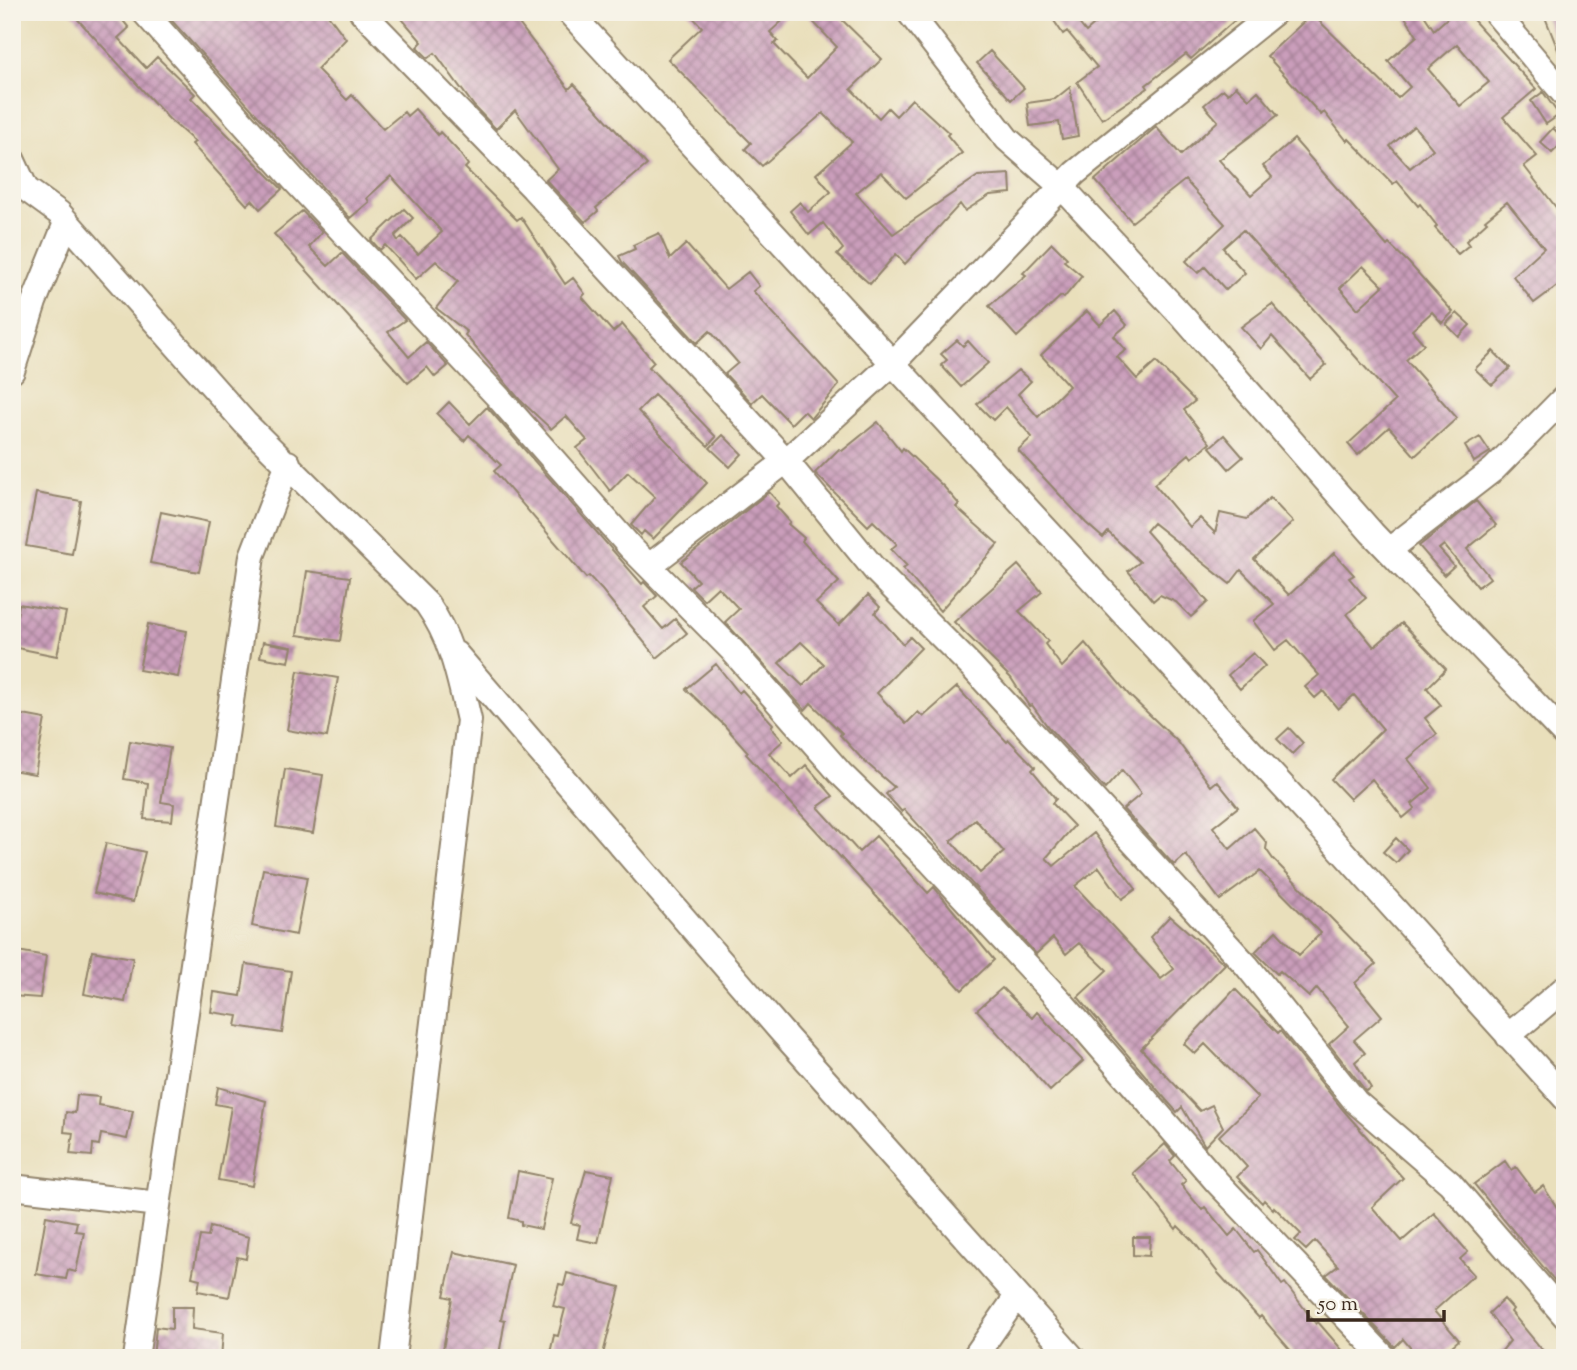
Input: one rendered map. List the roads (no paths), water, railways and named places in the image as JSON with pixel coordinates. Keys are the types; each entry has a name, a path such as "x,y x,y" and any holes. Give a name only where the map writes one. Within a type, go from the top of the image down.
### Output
{"street":[{"path":"144,12 649,566 732,650 840,773 931,862 1064,1005 1217,1182 1385,1358"},
{"path":"362,12 533,188 786,461 875,570 971,666 1247,966 1356,1102 1450,1183 1565,1316"},
{"path":"569,12 894,362 1565,1098"},
{"path":"909,12 1007,139 1062,187 1183,317 1389,550 1565,735"},
{"path":"649,566 786,461 894,362 1074,173 1275,12"},
{"path":"1495,12 1565,95"},
{"path":"12,159 19,187 42,198 245,423 427,604 444,629 453,650 469,720 468,733 393,1358"},
{"path":"12,371 34,302 66,223"},
{"path":"1389,550 1494,469 1563,399"},
{"path":"136,1358 252,556 288,463"},
{"path":"453,650 734,978 1073,1358"},
{"path":"1508,1035 1565,988"},
{"path":"12,1187 158,1204"},
{"path":"974,1358 1017,1296"}]}
